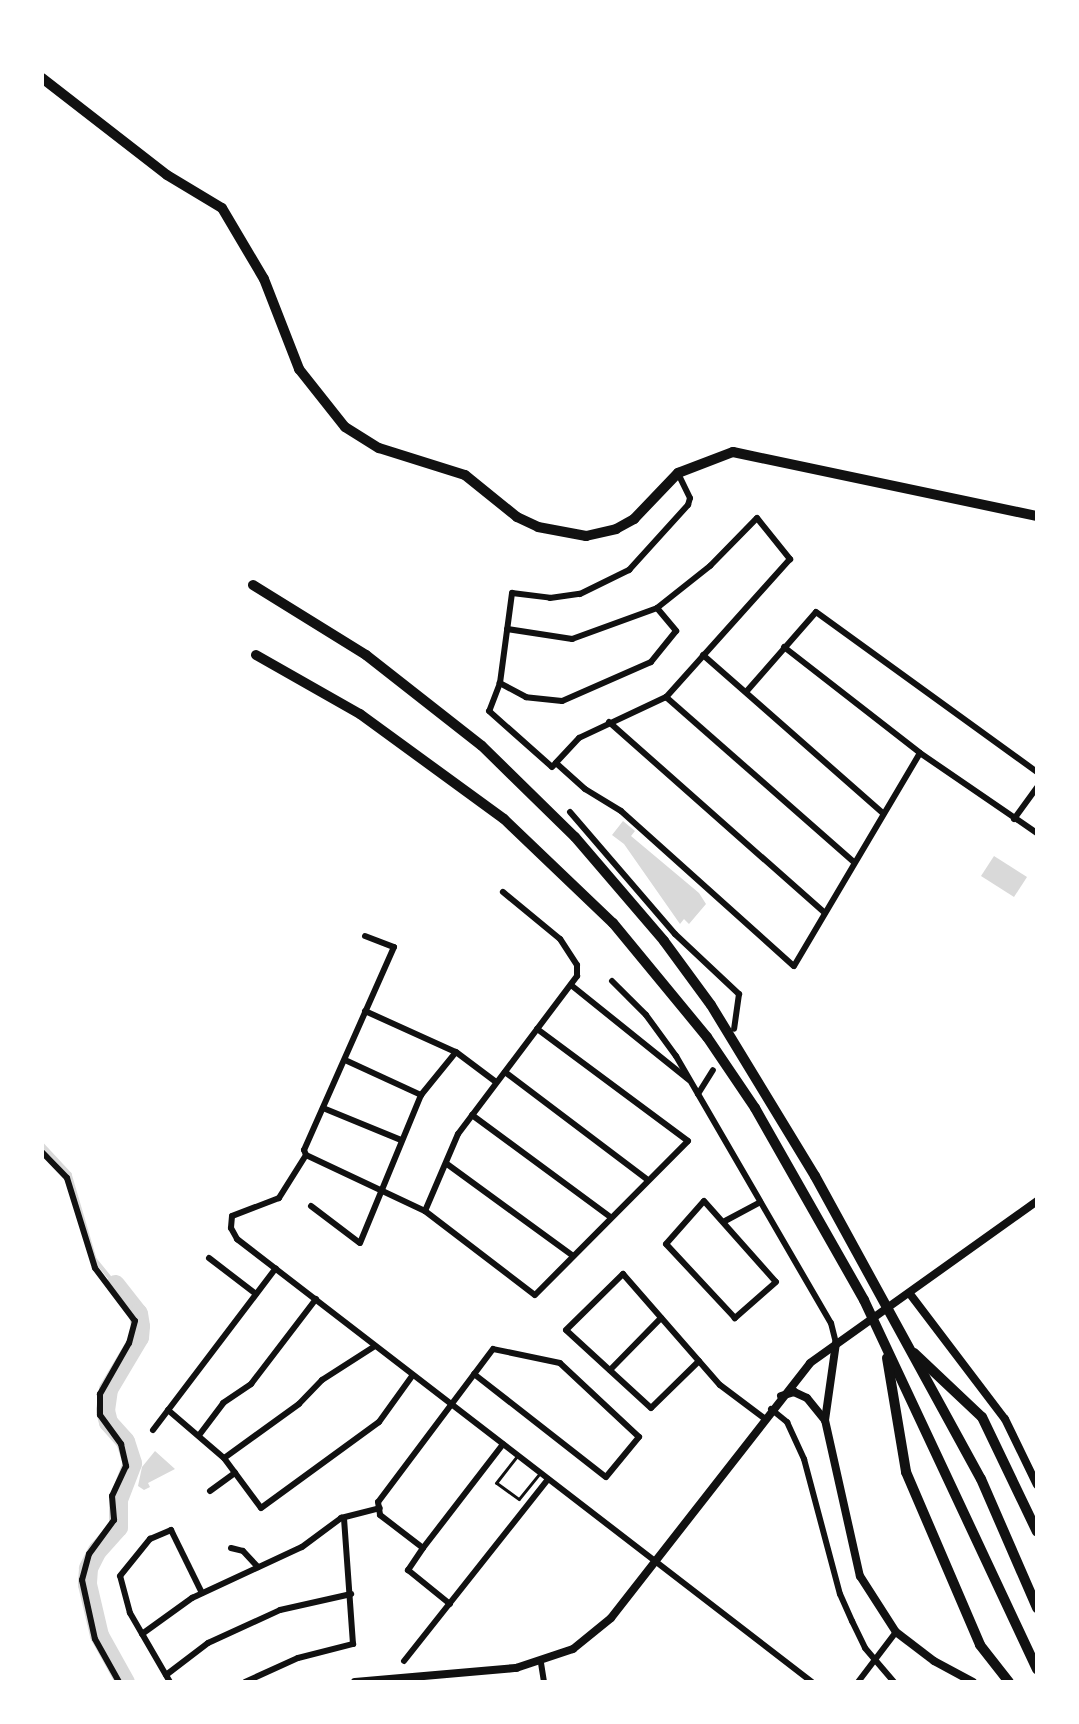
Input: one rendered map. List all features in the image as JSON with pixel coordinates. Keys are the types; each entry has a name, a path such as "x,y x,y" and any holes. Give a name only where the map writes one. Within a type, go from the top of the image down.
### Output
{"highway":[{"path":"42,78 167,175 222,208 264,279 303,377 355,436 379,448 455,471 517,517 574,535 607,532 634,519 678,473 733,452 1037,516"},
{"path":"253,585 366,655 440,712 531,792 615,882 718,1016 772,1101 981,1479 1037,1608"},
{"path":"256,655 360,714 441,769 560,869 613,923 707,1037 755,1108 863,1300 1037,1670"},
{"path":"884,1341 906,1472 980,1644 1009,1682"},
{"path":"907,1346 982,1417 1037,1532"}],"street":[{"path":"507,629 572,639 657,608 709,566 757,518 790,559 666,697 579,738 552,767 489,710 500,683 507,629 512,593 550,598 580,594 629,570 688,505 690,498 678,473"},
{"path":"500,683 526,697 562,701 651,662 676,631 657,608"},
{"path":"746,692 816,612 1037,772"},
{"path":"784,647 920,753 1037,833"},
{"path":"703,655 883,813"},
{"path":"666,697 854,862"},
{"path":"609,722 825,913"},
{"path":"556,763 631,820 794,966 920,753"},
{"path":"1014,819 1037,787"},
{"path":"570,812 675,934 739,994 734,1029"},
{"path":"425,1211 458,1134 577,976 572,954 503,892"},
{"path":"365,936 394,947 304,1150 306,1155 425,1211 535,1294 609,1216 688,1141 537,1029"},
{"path":"611,981 646,1015 692,1082 831,1323 836,1343 825,1420 860,1576 896,1632 934,1661 973,1682"},
{"path":"571,985 692,1082"},
{"path":"365,1010 456,1052 496,1082"},
{"path":"311,1206 360,1243 421,1095 456,1052"},
{"path":"345,1060 421,1095"},
{"path":"698,1094 713,1070"},
{"path":"505,1072 648,1180"},
{"path":"323,1108 401,1140"},
{"path":"472,1115 609,1216"},
{"path":"42,1152 67,1178 95,1268 135,1321 98,1405 104,1425 121,1444 126,1466 111,1496 114,1520 89,1553 82,1580 95,1639 119,1682"},
{"path":"306,1155 279,1198 242,1209 232,1216 231,1228 237,1239 812,1682"},
{"path":"447,1164 573,1256"},
{"path":"704,1201 725,1221 776,1282 734,1318 666,1244 704,1201"},
{"path":"355,1682 541,1663 567,1652 595,1632 655,1562 781,1396 810,1363 1037,1201"},
{"path":"725,1221 760,1202"},
{"path":"209,1258 256,1294"},
{"path":"153,1430 276,1268"},
{"path":"699,1361 652,1408 566,1330 623,1274 720,1385 764,1418"},
{"path":"910,1294 1005,1419 1037,1485"},
{"path":"200,1434 223,1404 251,1384 316,1299"},
{"path":"610,1370 661,1318"},
{"path":"224,1458 299,1404 321,1380 375,1346"},
{"path":"423,1548 380,1515 379,1502 452,1405 474,1374 493,1349 560,1363 639,1437 606,1477 474,1374"},
{"path":"168,1410 200,1434 224,1458 261,1508 379,1422 412,1376"},
{"path":"781,1396 794,1392 807,1398 825,1420"},
{"path":"771,1409 787,1422 804,1460 840,1594 865,1648 894,1682"},
{"path":"450,1604 408,1570 503,1444"},
{"path":"210,1491 235,1473"},
{"path":"404,1661 548,1479"},
{"path":"142,1634 202,1593 302,1547 344,1518 380,1508"},
{"path":"245,1682 298,1658 353,1644 344,1518"},
{"path":"170,1682 142,1634 120,1576 150,1539 171,1530 202,1593"},
{"path":"231,1548 243,1551 258,1567"},
{"path":"166,1675 208,1643 280,1610 351,1594"},
{"path":"858,1682 896,1632"},
{"path":"541,1663 544,1682"}],"lane":[{"path":"518,1456 497,1483 519,1499 540,1473"}],"shaded area":[{"path":"623,821 635,831 631,836 699,893 706,904 689,924 684,919 680,924 624,844 612,835"},
{"path":"994,856 1027,877 1014,897 981,876"},
{"path":"155,1451 175,1469 148,1483 150,1487 144,1490 138,1486 142,1467"}],"waterway":[{"path":"42,1144 70,1174 95,1259 115,1284"},
{"path":"115,1284 138,1313 140,1326 139,1337 108,1389 105,1410 108,1422 125,1441 132,1463 118,1499 118,1527 97,1550 88,1568 87,1584 99,1635 125,1682"}]}
